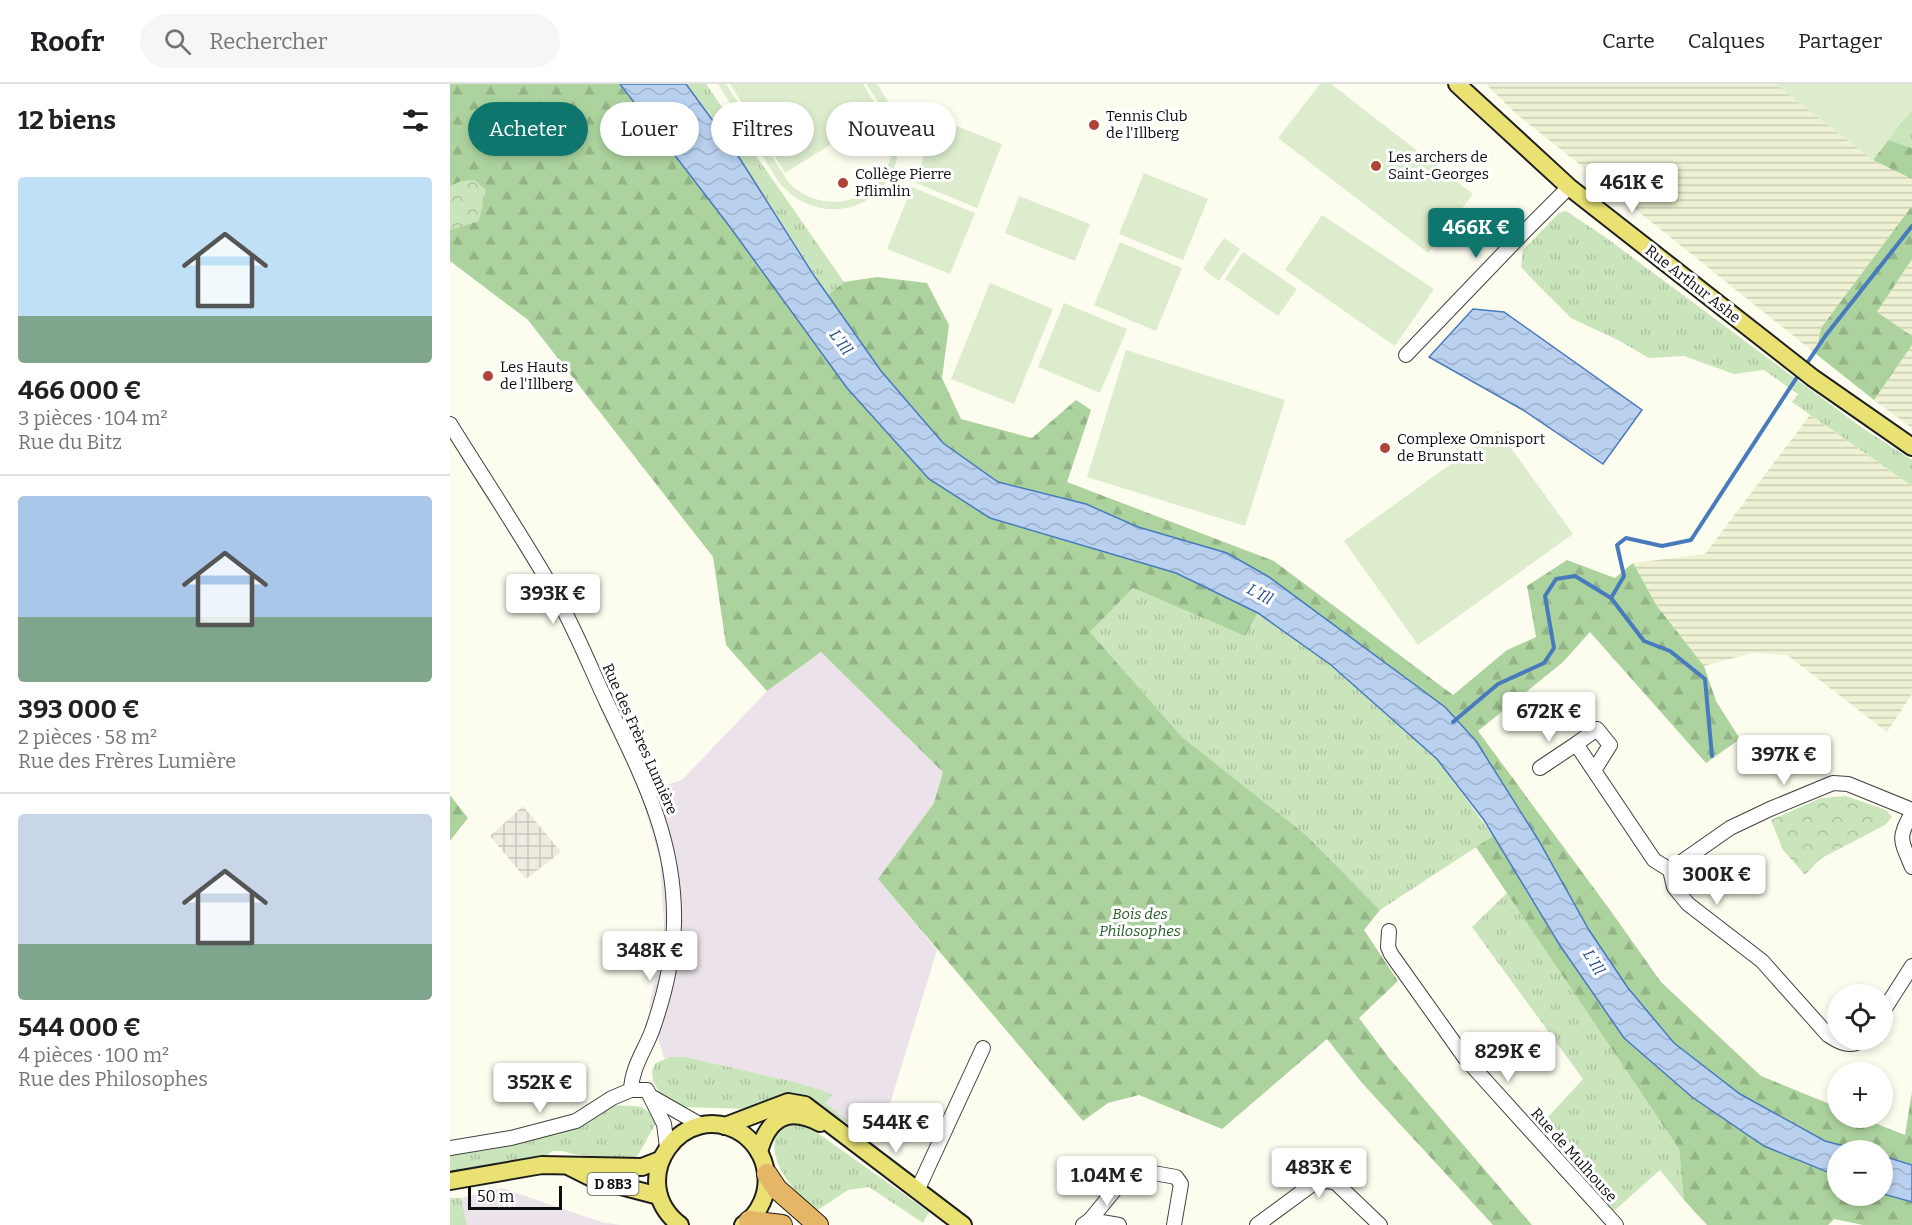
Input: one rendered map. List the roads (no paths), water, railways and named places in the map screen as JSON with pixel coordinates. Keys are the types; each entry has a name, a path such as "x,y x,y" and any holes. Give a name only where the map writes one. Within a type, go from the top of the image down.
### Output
{"highway":[{"path":"767,1174 789,1200 818,1225"},
{"path":"746,1223 782,1225"}],"main road":[{"name":"Rue Arthur Ashe","path":"1457,84 1569,187 1813,378 1912,447"},
{"path":"680,1225 670,1216 659,1196 657,1178 664,1154 678,1136 701,1125 725,1126 771,1107 788,1102 798,1102 811,1108 843,1135 963,1225"},
{"path":"759,1152 767,1130 788,1115 810,1118 843,1135"},
{"path":"725,1126 744,1136 759,1152 767,1174 766,1192 759,1208 746,1223"},
{"name":"D 8B3","path":"450,1181 542,1165 642,1167 664,1154"},
{"name":"D 8B3","path":"570,1167 594,1179 659,1196"}],"street":[{"path":"1406,355 1569,187"},
{"name":"Rue des Frères Lumière","path":"450,424 554,592 634,759 664,834 669,854 673,895 673,942 664,991 652,1032 632,1075 631,1090"},
{"path":"1540,768 1597,729 1611,745 1595,770"},
{"path":"1576,744 1654,860 1670,870 1674,888 1688,904 1762,961 1827,1034"},
{"path":"1670,870 1731,828 1833,783 1848,784 1912,812 1902,830 1901,843 1912,867"},
{"name":"Rue de Mulhouse","path":"1389,931 1388,947 1391,954 1465,1058 1616,1225"},
{"path":"1893,995 1912,966"},
{"path":"923,1196 983,1048"},
{"path":"450,1148 511,1138 569,1123 588,1115 612,1098 631,1090 650,1094 701,1125"},
{"path":"650,1094 664,1124 664,1154"},
{"path":"1087,1223 1131,1170 1137,1170 1176,1177 1181,1184 1174,1225"},
{"path":"1257,1225 1314,1183 1328,1181 1336,1183 1380,1225"},
{"path":"1087,1223 1119,1225"}],"water":[{"name":"L'Ill","path":"620,84 686,84 711,118 711,156 738,156 813,274 881,371 943,443 998,482 1086,504 1138,527 1227,553 1269,577 1445,707 1476,741 1539,841 1589,930 1628,988 1674,1043 1740,1094 1827,1142 1827,1172 1764,1146 1692,1097 1624,1038 1559,944 1484,820 1437,759 1331,665 1258,613 1176,573 990,518 929,479 847,388 675,156 699,156 699,102 634,102"},
{"path":"1473,309 1504,312 1642,410 1603,464 1523,410 1429,357"},
{"path":"1893,1159 1912,1165 1912,1202 1893,1197"}],"waterway":[{"path":"1805,366 1826,335 1912,226"},
{"path":"1611,598 1624,576 1617,545 1626,538 1662,546 1691,540 1799,374"},
{"path":"1453,722 1498,684 1544,663 1554,648 1545,596 1556,579 1575,576 1611,598 1644,641 1670,651 1705,679 1712,756"}],"place":[{"name":"Tennis Club de l'Illberg","path":"1094,125"},
{"name":"Les archers de Saint-Georges","path":"1376,166"},
{"name":"Collège Pierre Pflimlin","path":"843,183"},
{"name":"Les Hauts de l'Illberg","path":"488,376"},
{"name":"Complexe Omnisport de Brunstatt","path":"1385,448"}],"park label":[{"name":"Bois des Philosophes","path":"1140,922"}]}
